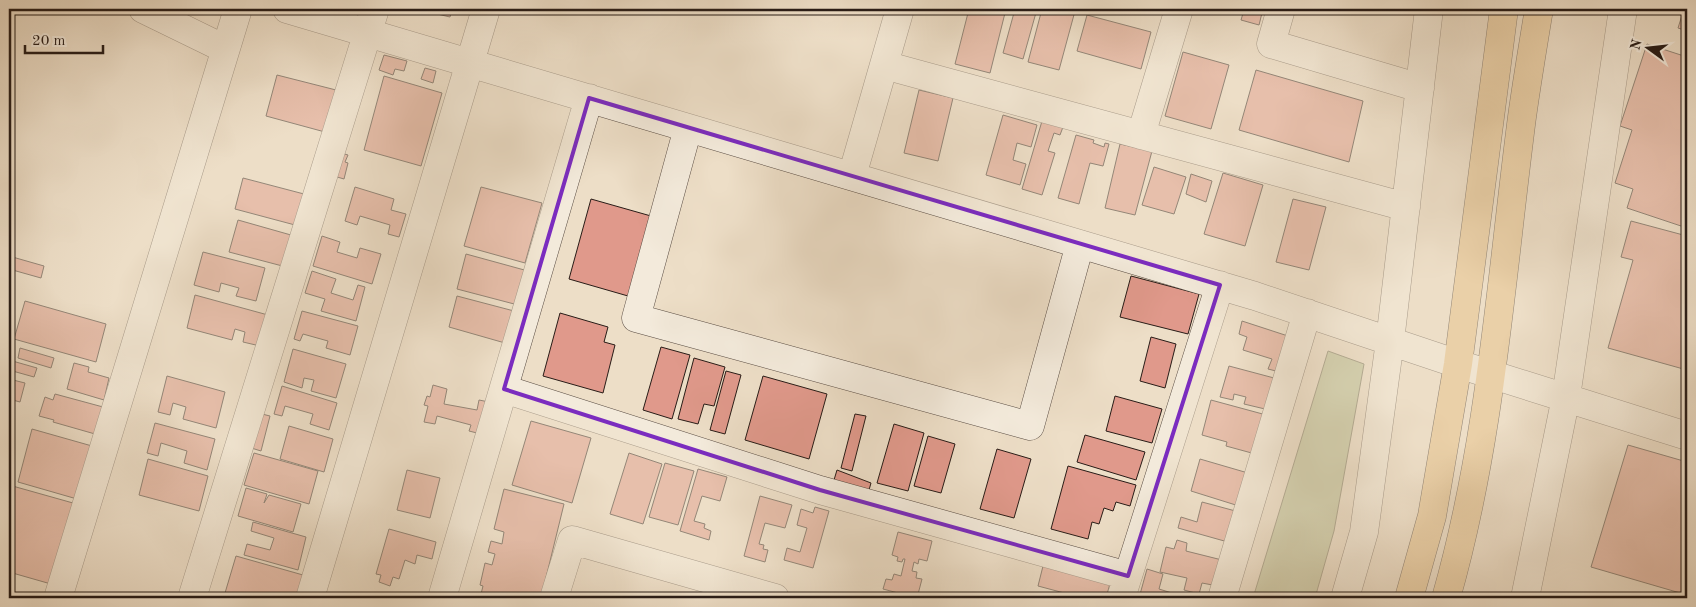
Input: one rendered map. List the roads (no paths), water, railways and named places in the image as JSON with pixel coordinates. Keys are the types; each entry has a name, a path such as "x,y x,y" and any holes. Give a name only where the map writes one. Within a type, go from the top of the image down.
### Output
{"main road":[{"path":"1409,598 1432,516 1458,364 1504,9"},
{"path":"1446,598 1464,537 1493,375 1522,117 1539,9"}],"street":[{"path":"143,9 225,49"},
{"path":"58,598 238,9"},
{"path":"287,9 372,21 470,63 1220,285 1458,364 1687,436"},
{"path":"310,598 486,9"},
{"path":"852,176 900,9"},
{"path":"1141,135 1179,9"},
{"path":"1281,9 1270,44 1420,88"},
{"path":"1345,598 1364,532 1390,341 1429,9"},
{"path":"1525,598 1566,398 1623,9"},
{"path":"192,598 372,21"},
{"path":"884,65 1406,207"},
{"path":"442,598 589,98"},
{"path":"688,128 636,318 1030,426 1080,244"},
{"path":"504,389 1125,587 1220,285"},
{"path":"1222,598 1308,313"},
{"path":"554,598 572,540 775,598"}]}
